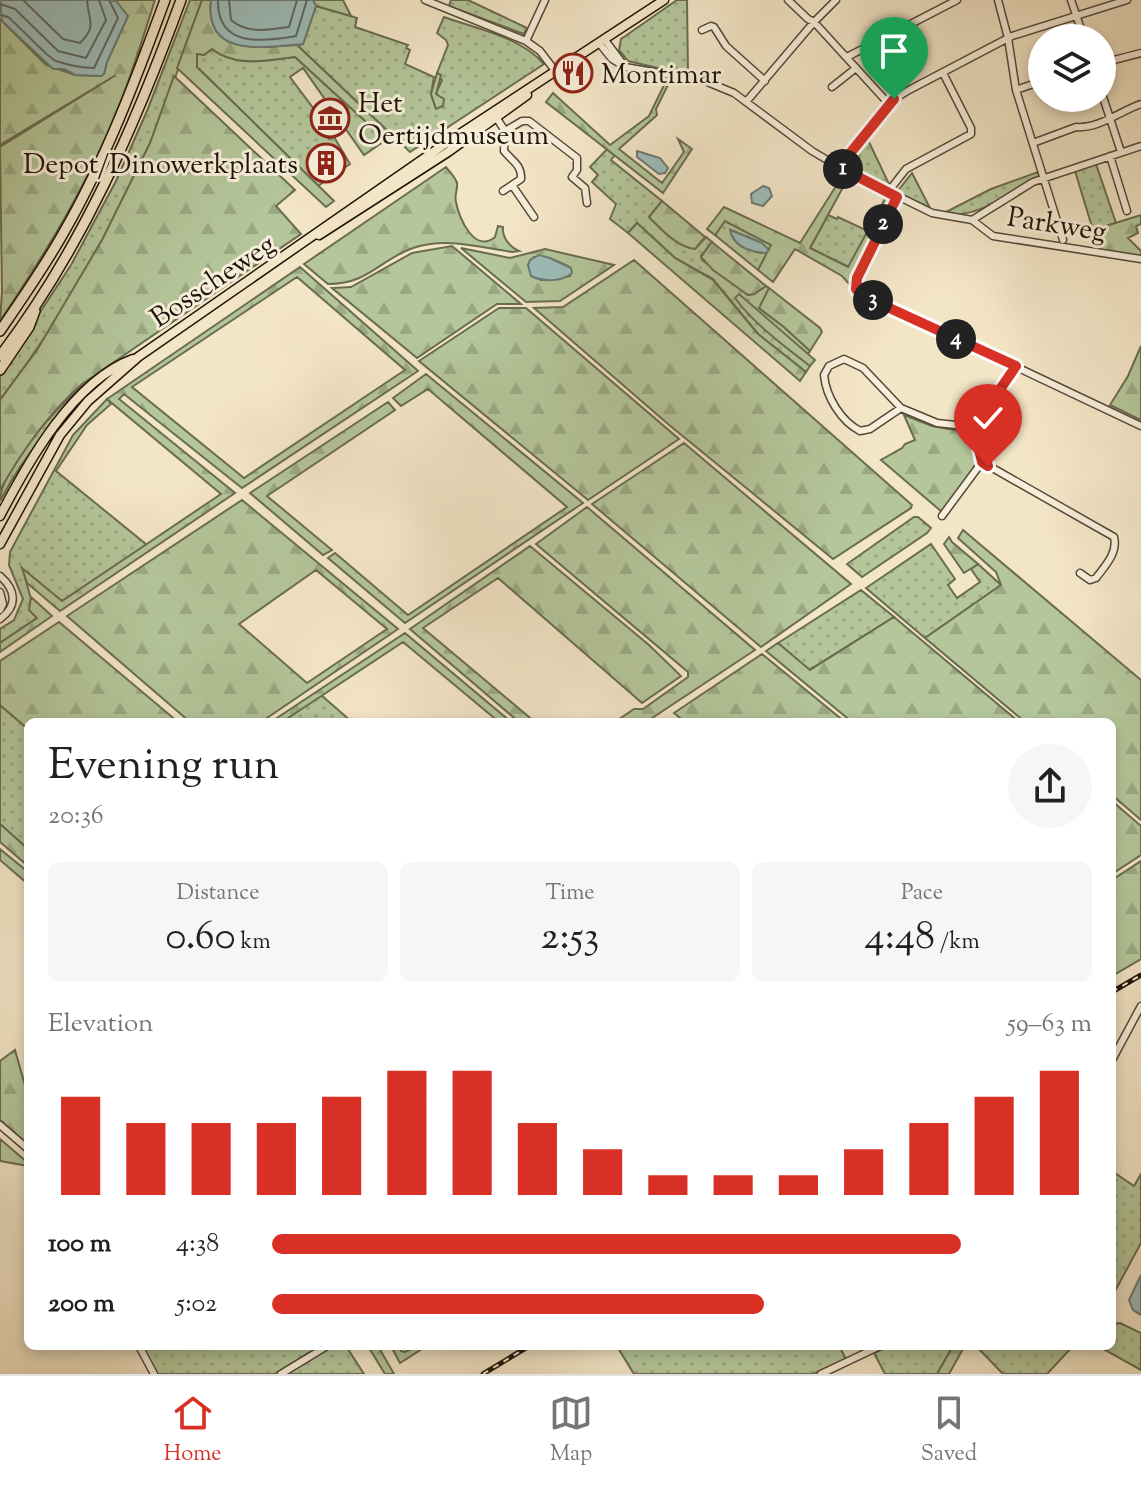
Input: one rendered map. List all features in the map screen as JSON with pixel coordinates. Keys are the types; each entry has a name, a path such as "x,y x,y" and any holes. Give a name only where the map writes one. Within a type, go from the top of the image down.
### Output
{"highway":[{"path":"0,331 81,201 116,127 165,0"},
{"path":"0,356 77,238 129,134 181,0"},
{"path":"0,370 29,327 38,301"}],"main road":[{"name":"Bosscheweg","path":"0,544 60,435 88,401 138,357 331,221 495,115 519,103 537,85 664,0"},
{"name":"Bosscheweg","path":"0,516 31,457 65,413 104,375 119,364 138,357"}],"street":[{"path":"425,0 444,4 526,41 546,57 556,72"},
{"path":"526,41 545,0"},
{"path":"788,0 814,22 888,103"},
{"path":"746,102 836,0"},
{"path":"847,57 957,0"},
{"path":"998,0 1016,90 1063,240"},
{"path":"1071,0 1079,24"},
{"path":"839,167 888,103 1008,38 1127,0"},
{"path":"702,30 714,27 726,46 765,81"},
{"name":"Parkweg","path":"602,41 612,59 625,67 705,81 734,93 839,167 932,213 972,220 993,236 1141,259"},
{"path":"1116,59 1141,53"},
{"path":"832,87 856,68"},
{"path":"888,192 906,169 971,134 971,128 943,73"},
{"path":"1016,90 1028,86"},
{"path":"1033,143 1110,118 1141,104"},
{"path":"1108,112 1121,152"},
{"path":"495,115 505,131 504,151 521,172 521,179 503,191"},
{"path":"505,131 522,121 529,121 577,158 577,170 572,177 585,188 587,203"},
{"path":"972,220 1033,182 1141,146"},
{"path":"1110,156 1127,211"},
{"path":"512,185 534,217"},
{"path":"897,197 857,278 856,289 861,295 1141,426"},
{"path":"901,408 870,429 860,431 834,405 824,375 837,360 852,362 877,380 901,408 937,423 974,427"},
{"path":"1016,366 974,427 982,462 1114,537 1113,554 1096,578 1090,580 1080,573"},
{"path":"942,516 982,462"},
{"path":"0,576 12,590 14,601 11,610 0,619"},
{"path":"0,592 3,604 0,610"},
{"path":"1116,1053 1141,1006"},
{"path":"0,1125 24,1146"},
{"path":"141,1350 154,1374"},
{"path":"281,1374 320,1350"},
{"path":"821,1374 872,1350"}],"green space":[{"path":"108,0 155,0 122,97 79,193 0,321 0,147 116,75 0,145 0,19 46,65 75,75 101,76 128,16"},
{"path":"190,0 202,0 162,115 129,190 69,299 0,400 0,373 71,265 116,181"},
{"path":"202,0 211,0 211,18 226,40 252,47 297,45 399,142 387,141 295,57 242,61 212,49 204,55 197,54 197,67 334,201 326,207 177,68"},
{"path":"313,0 343,0 351,16 316,6"},
{"path":"451,0 468,0 527,28 524,34 449,6"},
{"path":"677,0 687,0 688,75 628,61 619,50 621,39"},
{"path":"316,6 357,18 355,27 408,45 406,48 410,50 405,64 434,77 431,94 436,109 437,91 442,80 437,73 448,45 437,33 444,17 511,40 544,64 410,152 297,45 303,44"},
{"path":"212,49 242,61 295,57 386,140 364,155 303,68 290,77 319,116 316,118 329,139 334,137 350,164 318,186 197,67 197,53 204,55"},
{"path":"437,73 441,75 436,94 444,99 443,106 436,109 431,94"},
{"path":"174,76 295,190 276,206 301,234 82,384 36,434 0,490 0,400 37,350 102,240 150,143"},
{"path":"666,81 668,85 656,109 657,115 619,149 662,183 684,152 678,139 692,149 663,193 546,102 553,93 610,145 649,116"},
{"path":"868,140 890,186 888,187 850,168"},
{"path":"607,149 615,155 611,160 662,201 649,217 660,227 695,249 706,237 712,242 701,256 702,260 748,295 766,286 769,288 760,309 810,351 808,354 761,324 810,366 806,372 758,334 713,279 675,258 637,223 628,233 610,219 616,204 592,182 598,175 590,167"},
{"path":"1096,164 1116,223 1093,230 1075,171"},
{"path":"446,167 456,181 458,209 469,232 481,241 488,241 495,237 498,226 503,227 507,242 519,251 450,243 425,245 401,253 364,276 328,284 304,264"},
{"path":"1038,172 1039,177 981,209 955,215 942,214 991,189"},
{"path":"912,173 930,208 897,192"},
{"path":"843,175 848,178 810,248 848,267 886,197 891,203 856,269 851,286 842,276 795,249 773,282 758,270 771,245 725,221 715,235 707,229 724,207 800,243"},
{"path":"662,201 705,237 695,249 676,241 649,217"},
{"path":"828,215 868,231 849,267 810,248"},
{"path":"1141,215 1141,224 1136,226 1138,233 1128,238 1141,251 1141,257 1098,250 1093,230"},
{"path":"725,221 772,245 758,270 715,235","holes":["731,230 762,243 761,253 746,249 734,240"]},
{"path":"637,223 675,258 713,280 758,334 806,372 800,381 628,233"},
{"path":"712,242 766,286 748,295 713,270 701,257"},
{"path":"452,246 521,304 497,304 417,358 332,288 351,287 412,253"},
{"path":"461,248 510,258 545,249 614,265 560,301 526,302","holes":["534,257 558,261 571,268 570,276 541,280 528,265"]},
{"path":"634,260 912,505 911,508 833,559 668,424 534,308 563,307"},
{"path":"300,267 418,371 242,488 124,394 119,399 235,493 60,611 27,583 22,568 62,601 221,494 107,399","holes":["297,277 405,370 244,478 132,387"]},
{"path":"769,288 820,328 822,332 810,351 759,308"},
{"path":"739,294 815,360 810,366 751,316 735,298"},
{"path":"499,308 526,308 679,439 588,500 419,361"},
{"path":"1141,346 1141,420 1110,405 1128,376"},
{"path":"107,365 35,446 0,501 3,485 25,447 77,390"},
{"path":"426,374 583,503 405,623 328,558 335,553 408,615 567,507 428,389 401,406 393,398"},
{"path":"107,399 111,404 87,425 56,471 147,545 62,601 23,570 31,599 29,610 37,618 0,643 0,629 14,620 23,599 9,565 10,552 73,435"},
{"path":"388,402 395,410 267,496 332,550 323,555 250,493"},
{"path":"904,415 932,426 971,433 977,465 942,512 881,460 915,440"},
{"path":"684,443 851,584 761,647 592,504"},
{"path":"242,500 398,629 267,718 185,718 67,616","holes":["316,570 387,629 307,683 239,624"]},
{"path":"587,507 755,650 652,718 621,718 634,709 643,709 688,677 688,672 536,544"},
{"path":"914,517 931,528 927,533 862,577 847,564"},
{"path":"963,530 1141,680 1141,820 1116,798 1116,718 1020,718 925,638 1001,585 996,572 958,538"},
{"path":"949,537 978,564 964,573 944,544"},
{"path":"931,544 955,579 948,585 957,598 980,582 971,569 978,564 1001,585 925,638 866,588"},
{"path":"530,546 649,645 681,676 642,703 498,578 423,628 530,718 514,718 410,629"},
{"path":"861,590 894,617 809,670 778,643"},
{"path":"31,597 52,616 0,652 0,643 37,618 29,610"},
{"path":"894,617 1014,718 847,718 766,651 778,643 810,670"},
{"path":"59,622 173,718 24,718 24,726 0,705 0,661"},
{"path":"405,633 506,718 494,718 403,642 288,718 277,718"},
{"path":"762,654 840,718 680,718 674,713"},
{"path":"321,695 347,718 288,718"},
{"path":"0,705 24,726 24,845 0,824"},
{"path":"1116,804 1141,826 1141,855 1116,871"},
{"path":"0,824 24,845 24,863 0,842"},
{"path":"0,849 24,869 24,881 0,860"},
{"path":"1141,861 1141,959 1116,974 1116,877"},
{"path":"15,1050 24,1082 24,1141 0,1120 0,1061"},
{"path":"0,1139 24,1160 24,1165 0,1161"},
{"path":"1116,1174 1134,1186 1141,1174 1141,1243 1116,1289"},
{"path":"1116,1324 1141,1333 1141,1370 1105,1350 1116,1350"},
{"path":"144,1350 313,1350 274,1374 157,1374"},
{"path":"326,1350 349,1350 364,1374 286,1374"},
{"path":"370,1350 380,1350 394,1374 385,1374"},
{"path":"393,1350 420,1350 400,1363"},
{"path":"619,1350 841,1350 846,1359 813,1374 634,1374"},
{"path":"880,1350 951,1350 937,1374 885,1374 874,1353"},
{"path":"951,1350 962,1350 949,1374 937,1374"},
{"path":"980,1350 1069,1350 1047,1374 1003,1374"}],"water":[{"path":"0,0 116,1 128,16 104,74 75,75 64,69 53,69 2,21"},
{"path":"211,0 313,0 316,6 303,44 255,47 227,41 217,32 211,19"},
{"path":"637,151 660,158 668,168 665,173 659,174 637,157"},
{"path":"763,186 769,188 772,196 763,206 752,203 751,194"},
{"path":"730,230 762,243 769,250 766,253 744,248 735,241"},
{"path":"539,255 571,268 572,273 552,280 531,276 528,265"},
{"path":"1141,1275 1141,1315 1133,1310 1129,1300"}],"railway":[{"path":"1116,990 1141,975"},
{"path":"483,1374 522,1350"}],"place":[{"name":"Montimar","path":"573,73"},
{"name":"Het Oertijdmuseum","path":"330,118"},
{"name":"Depot/Dinowerkplaats","path":"326,163"}],"route":[{"path":"894,99 839,167 897,197 857,278 856,289 861,295 1016,366 974,427 982,462 988,466"}]}
